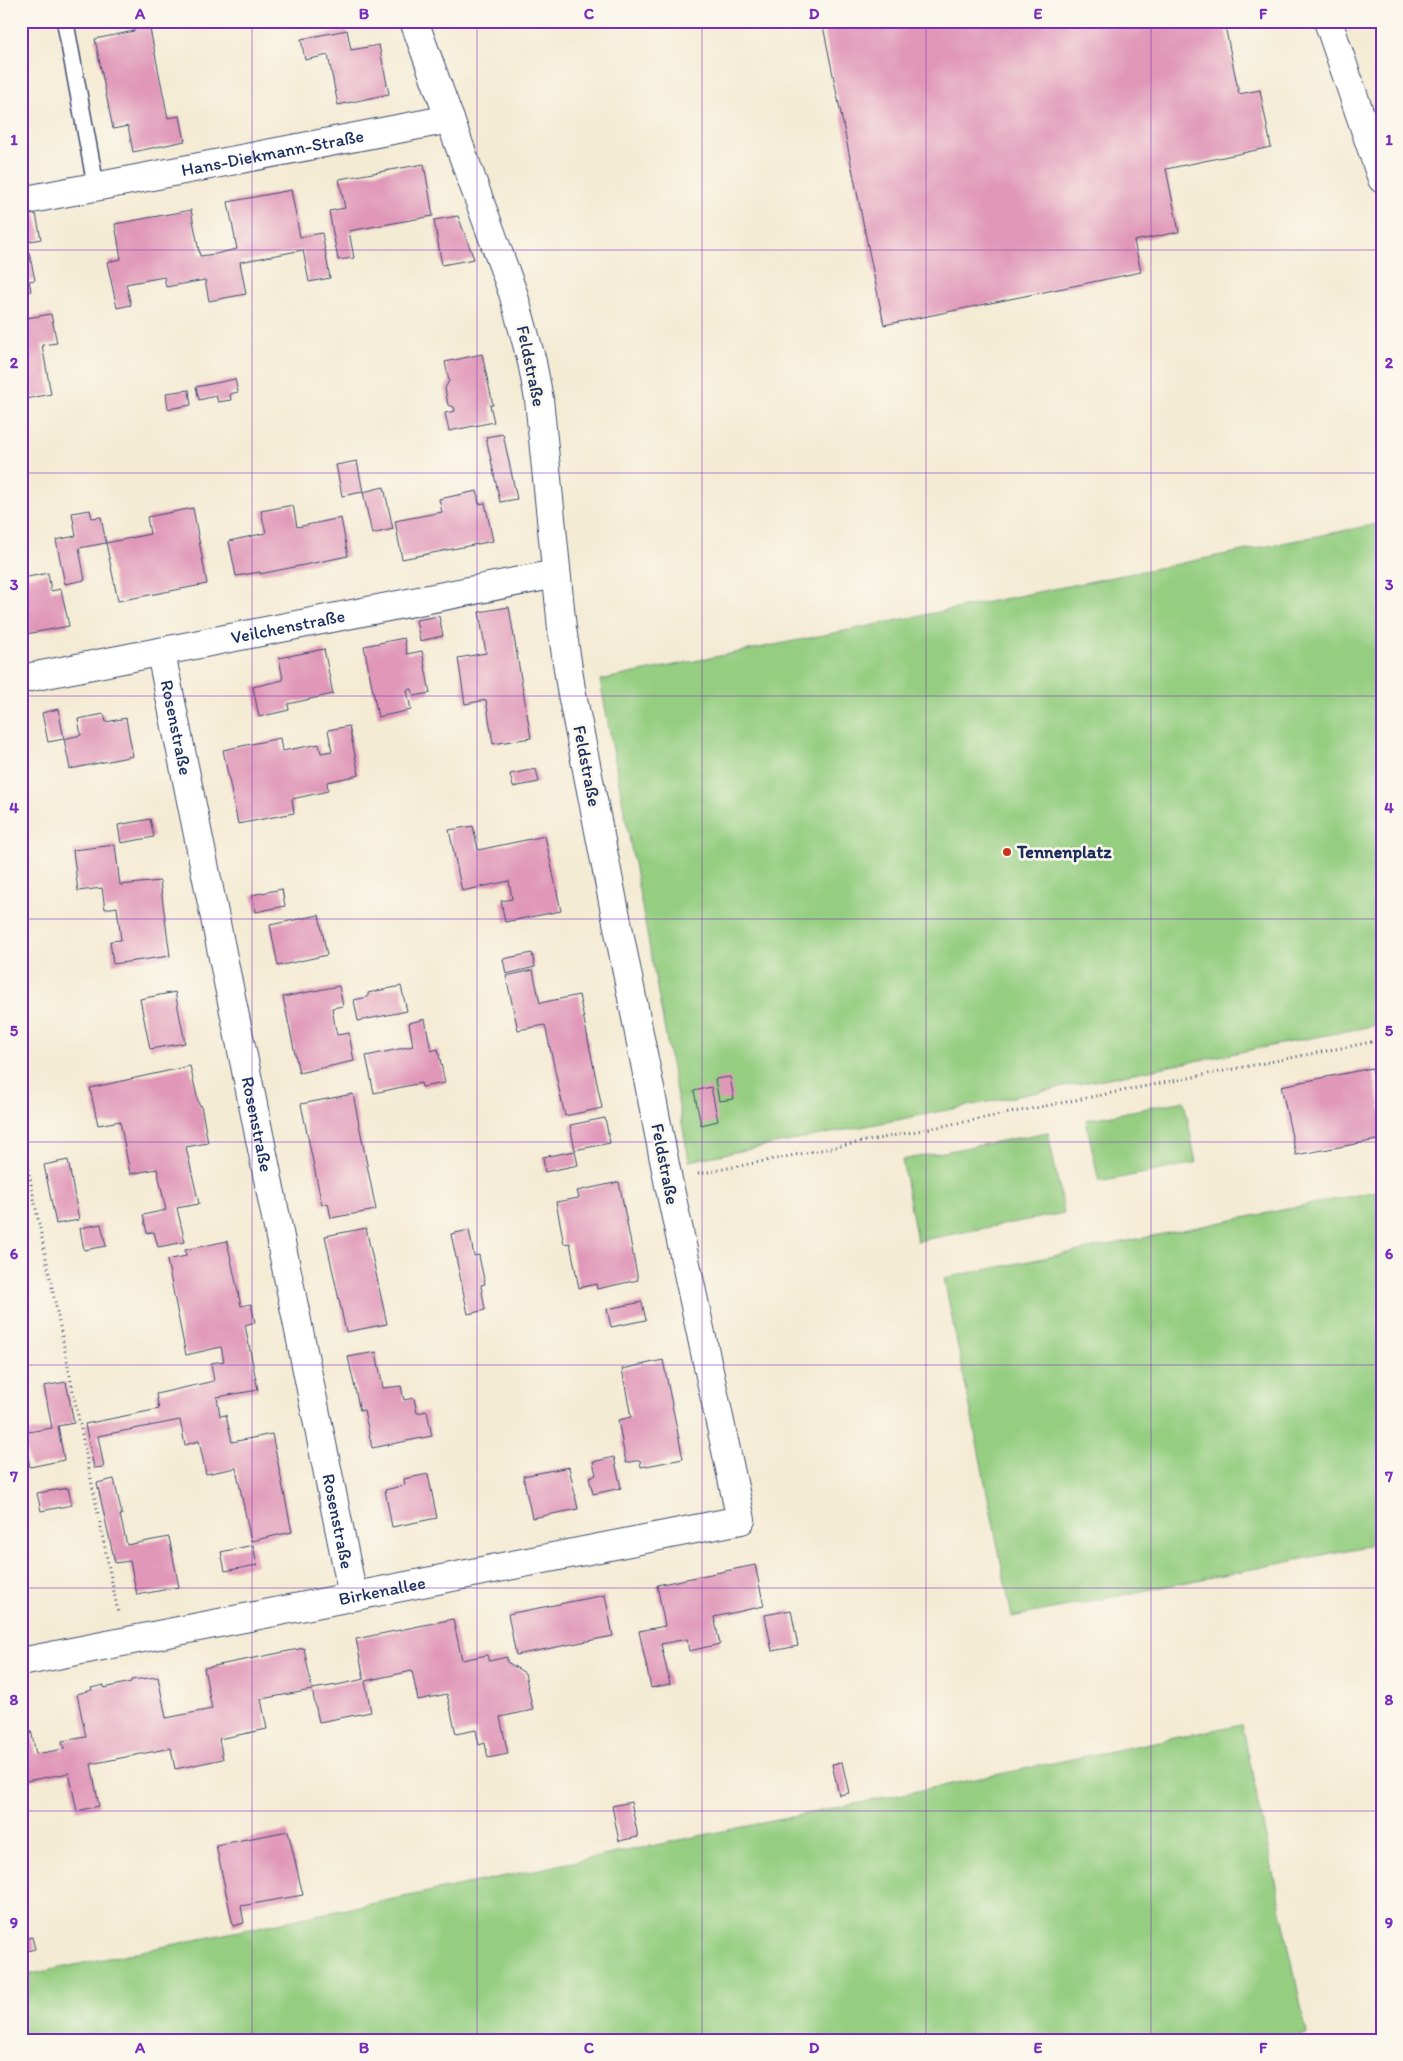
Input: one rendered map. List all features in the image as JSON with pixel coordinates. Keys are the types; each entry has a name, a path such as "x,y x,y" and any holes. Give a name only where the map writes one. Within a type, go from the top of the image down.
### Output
{"street":[{"name":"Feldstraße","path":"414,21 513,293 532,362 539,399 556,574 571,689 668,1180 741,1520"},
{"path":"1328,21 1382,179"},
{"name":"Hans-Diekmann-Straße","path":"21,201 450,119"},
{"name":"Veilchenstraße","path":"21,680 556,574"},
{"name":"Rosenstraße","path":"161,653 353,1596"},
{"name":"Birkenallee","path":"21,1662 741,1520"}],"lane":[{"path":"64,21 96,187"}],"path":[{"path":"668,1180 1382,1040"},
{"path":"21,1135 124,1641"}],"green space":[{"name":"Tennenplatz","path":"1382,523 1382,1024 689,1161 600,680"},
{"path":"1184,1101 1196,1163 1099,1182 1086,1120"},
{"path":"1048,1132 1064,1213 917,1241 902,1160"},
{"path":"1382,1190 1382,1543 1012,1617 944,1278"},
{"path":"1242,1724 1307,2034 1279,2040 21,2040 21,1976"}],"building":[{"path":"133,21 181,21 181,23 150,29 168,118 180,116 185,141 133,152 128,126 113,129 95,39 134,31"},
{"path":"822,21 1224,21 1239,94 1260,90 1271,147 1166,169 1179,232 1134,241 1141,272 884,325"},
{"path":"347,30 351,50 379,45 389,94 338,105 328,55 305,60 301,39"},
{"path":"424,164 433,216 349,231 354,258 338,260 329,211 345,208 339,179"},
{"path":"291,190 300,237 322,233 330,278 309,282 303,250 240,262 246,294 209,301 205,280 166,287 164,277 126,284 131,305 117,308 107,262 121,259 115,224 191,210 200,256 215,254 237,249 228,202"},
{"path":"36,214 41,239 21,243 21,217"},
{"path":"458,216 474,259 442,265 434,220"},
{"path":"21,245 24,253 29,252 35,280 29,281 31,291 21,293"},
{"path":"51,314 57,343 42,345 51,394 21,400 21,319"},
{"path":"482,354 493,405 490,405 494,422 449,431 445,413 455,411 454,407 448,405 445,388 449,381 445,362"},
{"path":"235,379 238,392 230,394 231,400 218,402 216,396 199,400 196,387"},
{"path":"189,390 191,405 168,409 166,393"},
{"path":"503,434 517,499 500,502 486,437"},
{"path":"357,461 363,492 342,496 336,465"},
{"path":"384,487 393,529 372,534 363,492"},
{"path":"477,491 479,504 485,503 493,541 402,559 395,521 442,512 439,499"},
{"path":"293,505 297,527 341,518 348,556 260,574 260,572 236,576 229,541 266,533 261,511"},
{"path":"193,508 207,584 118,601 106,543 150,534 147,517"},
{"path":"90,510 92,518 101,517 106,543 79,548 85,580 65,584 56,540 76,536 72,513"},
{"path":"48,573 51,591 61,589 69,626 21,635 21,575 27,574 28,577"},
{"path":"509,607 531,738 493,744 486,700 465,704 458,658 486,653 479,612"},
{"path":"439,616 443,636 420,641 416,620"},
{"path":"404,638 407,654 422,651 430,693 414,696 412,689 407,690 411,710 378,717 364,646"},
{"path":"324,649 333,694 288,704 289,710 259,717 253,687 283,680 279,658"},
{"path":"58,709 64,739 48,742 42,713"},
{"path":"104,714 106,722 126,718 133,756 70,769 64,739 81,735 78,719"},
{"path":"349,726 359,775 327,782 328,791 292,799 294,813 238,824 223,750 280,738 282,751 319,744 321,753 332,751 328,730"},
{"path":"536,769 539,782 513,787 510,774"},
{"path":"150,819 154,837 121,843 118,825"},
{"path":"473,826 478,850 545,836 561,911 505,922 501,901 512,899 509,881 462,891 449,830"},
{"path":"115,845 120,885 160,881 170,956 113,964 110,941 121,940 117,907 105,909 102,888 78,891 73,850"},
{"path":"282,889 285,906 256,912 252,895"},
{"path":"319,915 327,955 278,966 270,925"},
{"path":"532,953 535,967 506,974 503,959"},
{"path":"533,970 540,1003 579,995 602,1108 565,1116 545,1025 518,1030 506,976"},
{"path":"339,986 343,1006 332,1008 335,1026 337,1035 349,1033 354,1061 299,1073 283,997"},
{"path":"401,986 407,1011 358,1021 354,1000 368,997 368,993"},
{"path":"175,992 185,1043 150,1049 140,999"},
{"path":"425,1019 431,1051 438,1049 445,1083 422,1087 421,1083 374,1093 366,1056 413,1046 409,1023"},
{"path":"190,1066 199,1105 201,1105 208,1143 186,1147 199,1204 177,1208 185,1242 158,1247 154,1232 147,1233 143,1215 166,1210 157,1169 130,1174 120,1121 98,1125 90,1088"},
{"path":"1372,1068 1382,1115 1382,1139 1296,1155 1281,1086"},
{"path":"730,1077 734,1099 719,1101 715,1079"},
{"path":"711,1087 718,1121 701,1125 694,1091"},
{"path":"353,1094 376,1210 331,1218 328,1203 322,1205 301,1104"},
{"path":"605,1118 610,1143 575,1150 570,1125"},
{"path":"575,1151 578,1165 545,1172 543,1157"},
{"path":"68,1160 79,1220 56,1224 44,1165"},
{"path":"619,1182 638,1280 597,1289 596,1284 579,1288 570,1243 564,1244 556,1202 579,1198 577,1191"},
{"path":"101,1224 106,1246 84,1250 80,1228"},
{"path":"366,1228 387,1324 346,1332 325,1236"},
{"path":"469,1230 474,1256 479,1255 485,1284 481,1285 485,1310 468,1314 451,1234"},
{"path":"227,1241 241,1306 251,1304 255,1322 245,1325 258,1390 217,1397 220,1416 226,1415 232,1442 272,1434 292,1532 251,1541 236,1468 206,1474 199,1441 185,1445 180,1420 98,1436 104,1467 94,1468 85,1424 159,1409 156,1394 214,1381 211,1363 224,1361 221,1347 186,1355 167,1260 186,1256 185,1250"},
{"path":"642,1302 646,1320 611,1327 607,1309"},
{"path":"376,1352 383,1388 401,1386 404,1400 414,1398 417,1413 427,1411 432,1436 372,1448 364,1410 360,1411 348,1357"},
{"path":"663,1360 683,1459 641,1467 640,1460 626,1463 618,1420 631,1417 622,1369"},
{"path":"66,1382 74,1423 58,1426 64,1460 30,1467 23,1433 52,1428 44,1386"},
{"path":"614,1457 621,1488 593,1494 589,1477 596,1475 593,1462"},
{"path":"569,1467 578,1509 532,1518 523,1476"},
{"path":"428,1474 437,1518 392,1527 385,1490 405,1485 404,1479"},
{"path":"114,1479 127,1545 169,1537 179,1587 137,1595 130,1561 115,1563 97,1483"},
{"path":"68,1488 72,1505 41,1511 37,1493"},
{"path":"253,1545 257,1565 225,1571 221,1552"},
{"path":"755,1565 764,1606 714,1617 720,1644 689,1651 687,1639 661,1644 670,1684 651,1688 639,1631 665,1626 657,1585"},
{"path":"605,1595 613,1636 516,1655 508,1614"},
{"path":"791,1610 798,1646 772,1651 765,1615"},
{"path":"453,1619 462,1660 487,1655 489,1661 507,1657 507,1662 525,1673 533,1710 500,1717 508,1754 488,1758 485,1743 479,1745 476,1730 456,1734 447,1694 418,1700 412,1671 365,1681 371,1712 319,1722 312,1690 261,1699 267,1729 219,1739 223,1759 175,1769 171,1748 91,1764 99,1806 77,1811 69,1773 21,1782 21,1732 31,1730 36,1754 64,1749 62,1741 86,1737 77,1694 92,1690 91,1688 104,1685 104,1688 131,1682 131,1680 158,1677 166,1718 212,1709 204,1668 304,1648 312,1689 337,1685 364,1679 356,1639"},
{"path":"842,1762 849,1793 839,1795 832,1764"},
{"path":"631,1802 638,1837 619,1841 612,1806"},
{"path":"288,1831 303,1895 241,1906 244,1923 233,1926 216,1845"},
{"path":"32,1937 35,1949 27,1951 24,1939"}],"place":[{"name":"Tennenplatz","path":"1007,852"}]}
